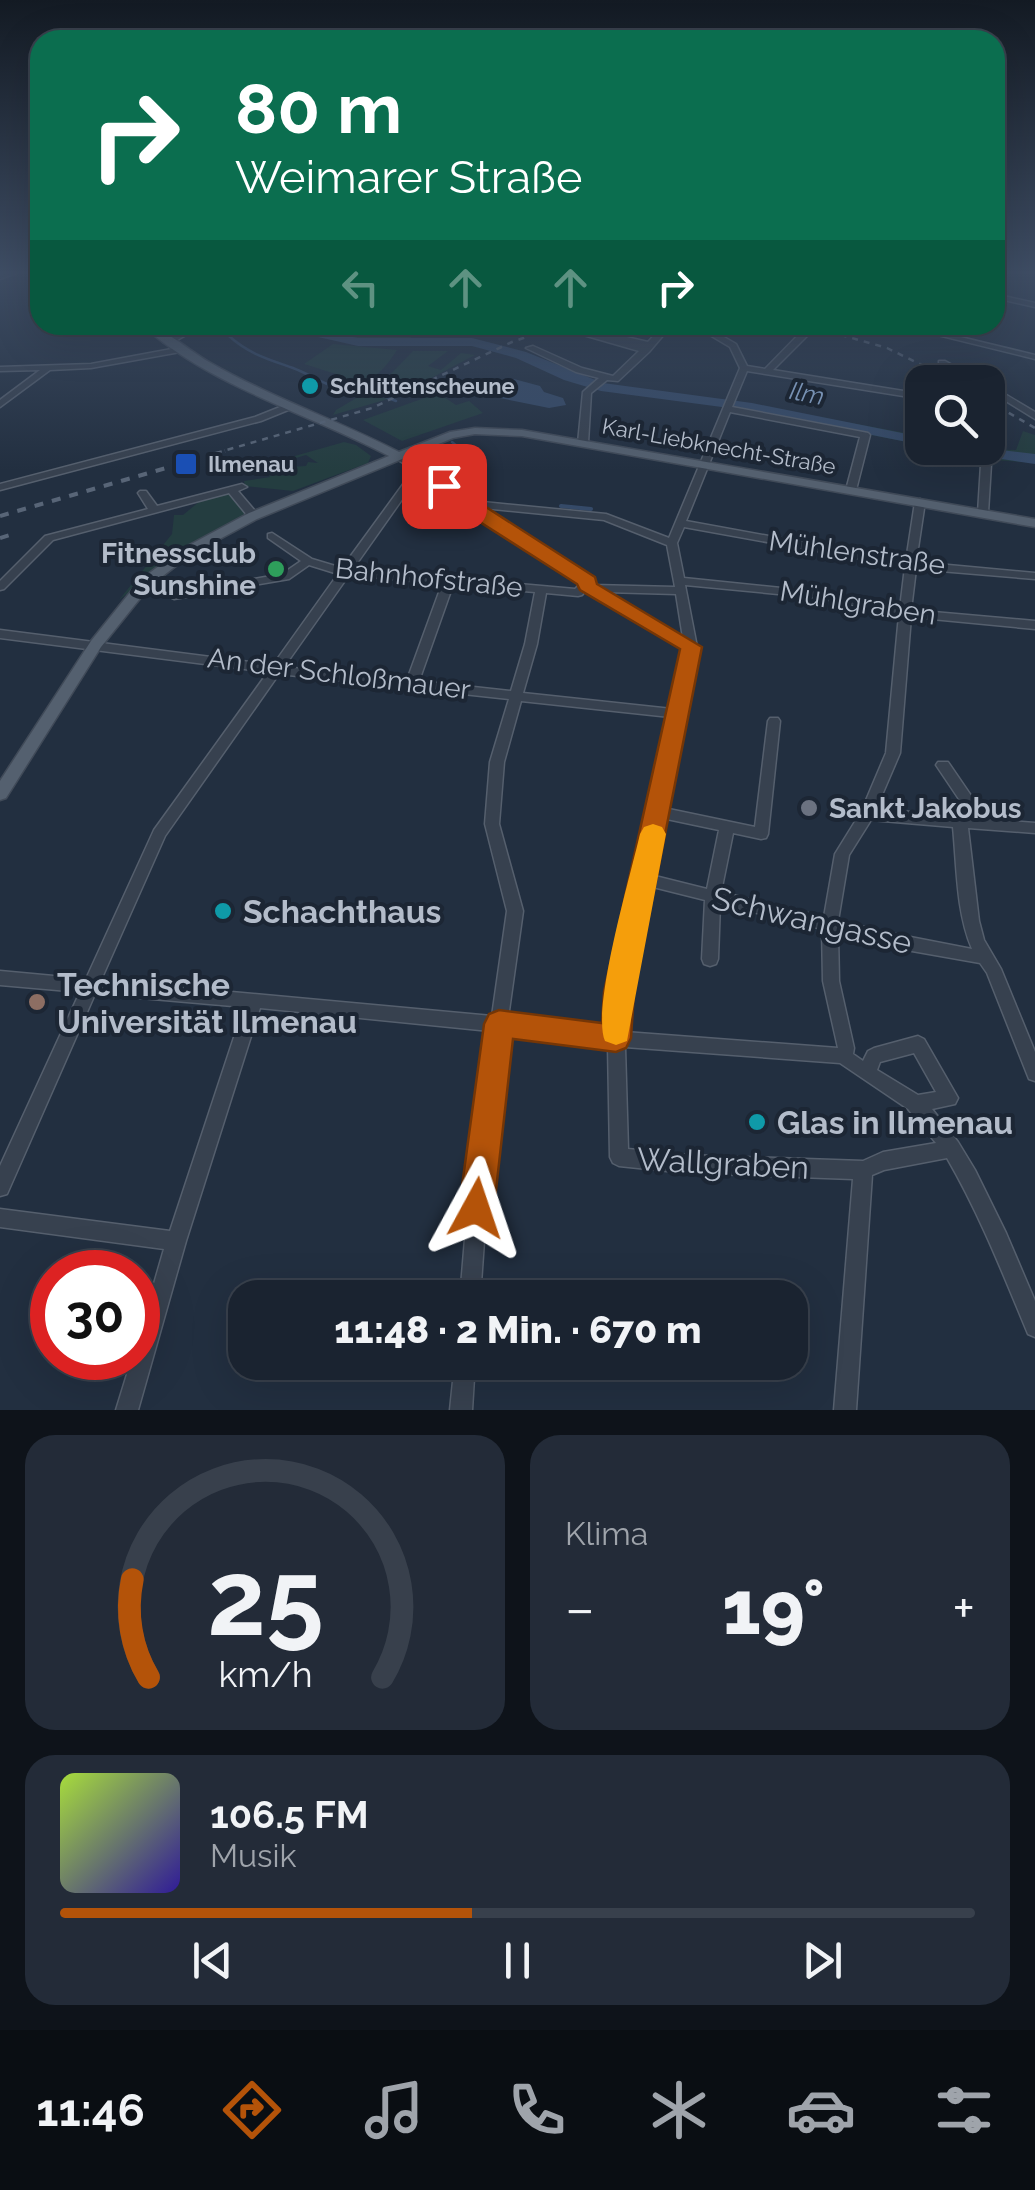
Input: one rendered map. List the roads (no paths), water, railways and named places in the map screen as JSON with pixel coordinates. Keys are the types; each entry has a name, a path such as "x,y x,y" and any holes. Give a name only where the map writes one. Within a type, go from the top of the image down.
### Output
{"main road":[{"path":"162,338 290,406 341,426 394,458"},
{"name":"Karl-Liebknecht-Straße","path":"0,794 96,644 145,583 186,552 222,533 442,437 475,430 505,431 1035,523"}],"street":[{"path":"0,369 142,359 183,338"},
{"path":"604,338 646,347"},
{"path":"613,338 646,347"},
{"path":"530,348 579,370 615,379 656,338"},
{"path":"616,1038 619,992 691,647 672,543 744,368 733,346 719,338"},
{"path":"768,371 800,338"},
{"path":"955,338 1035,357"},
{"path":"625,342 646,347"},
{"path":"942,363 946,365"},
{"path":"0,404 48,368"},
{"path":"744,368 905,394"},
{"path":"582,443 587,392 602,378"},
{"path":"1005,397 1035,416"},
{"path":"0,487 258,419 290,406"},
{"path":"730,406 865,434 851,490"},
{"path":"394,458 415,474 439,483"},
{"path":"394,458 473,503 587,584 691,647"},
{"path":"983,511 985,465"},
{"path":"0,1187 159,834 415,474"},
{"path":"192,482 204,496"},
{"path":"0,587 46,539 237,488 251,513"},
{"path":"142,494 154,510"},
{"path":"844,1056 846,1048 831,981 830,924 842,854 890,764 920,502"},
{"path":"473,503 606,517 672,543"},
{"path":"488,516 498,506"},
{"name":"Mühlenstraße","path":"680,523 910,565 1035,576"},
{"name":"Bahnhofstraße","path":"272,536 308,561 343,572 578,593 587,584 681,586"},
{"path":"174,596 285,577 308,561"},
{"path":"412,684 448,582"},
{"name":"Mühlgraben","path":"681,586 746,586 820,595 906,613 1028,625"},
{"path":"471,1280 478,1178 516,910 492,824 493,801 497,762 541,590"},
{"name":"An der Schloßmauer","path":"0,634 679,714"},
{"path":"657,812 761,834 774,722"},
{"path":"943,764 983,824"},
{"path":"866,814 1035,828"},
{"path":"960,822 974,932 982,957 993,969 1028,1037 1035,1073"},
{"path":"710,959 714,897 727,826"},
{"name":"Schwangasse","path":"644,878 982,957"},
{"path":"0,978 616,1038 844,1056 850,1064 868,1070 916,1104 950,1149 976,1192 1033,1315"},
{"path":"127,1410 176,1242 254,1002"},
{"name":"Wallgraben","path":"616,1038 619,1156 623,1160 863,1170 883,1161 950,1149"},
{"path":"868,1070 874,1056 918,1044 948,1098 916,1104"},
{"path":"846,1410 863,1170"},
{"path":"0,1218 176,1242"},
{"path":"461,1410 464,1380"}],"water":[{"path":"514,379 540,386 544,392 563,398 566,405 549,408 490,396 500,385"}],"waterway":[{"name":"Mühlgraben","path":"231,338 251,352 332,386 361,390"},
{"name":"Ilm","path":"337,338 358,342 472,342 521,355 601,387 752,407 905,438"},
{"name":"Mühlgraben","path":"381,395 396,401"},
{"name":"Mühlgraben","path":"452,442 457,446"},
{"name":"Mühlgraben","path":"464,451 469,459"},
{"name":"Ilm","path":"1005,455 1035,459"},
{"name":"Mühlgraben","path":"561,506 591,509"}],"railway":[{"path":"216,453 372,408 524,338"},
{"path":"851,338 887,348 922,365"},
{"path":"1005,411 1035,428"},
{"path":"0,516 225,451"},
{"path":"0,538 13,534"}],"place":[{"name":"Schlittenscheune","path":"310,386"},
{"name":"Ilmenau","path":"186,464"},
{"name":"Fitnessclub Sunshine","path":"276,569"},
{"name":"Sankt Jakobus","path":"809,808"},
{"name":"Schachthaus","path":"223,911"},
{"name":"Technische Universität Ilmenau","path":"37,1002"},
{"name":"Glas in Ilmenau","path":"757,1122"}]}
